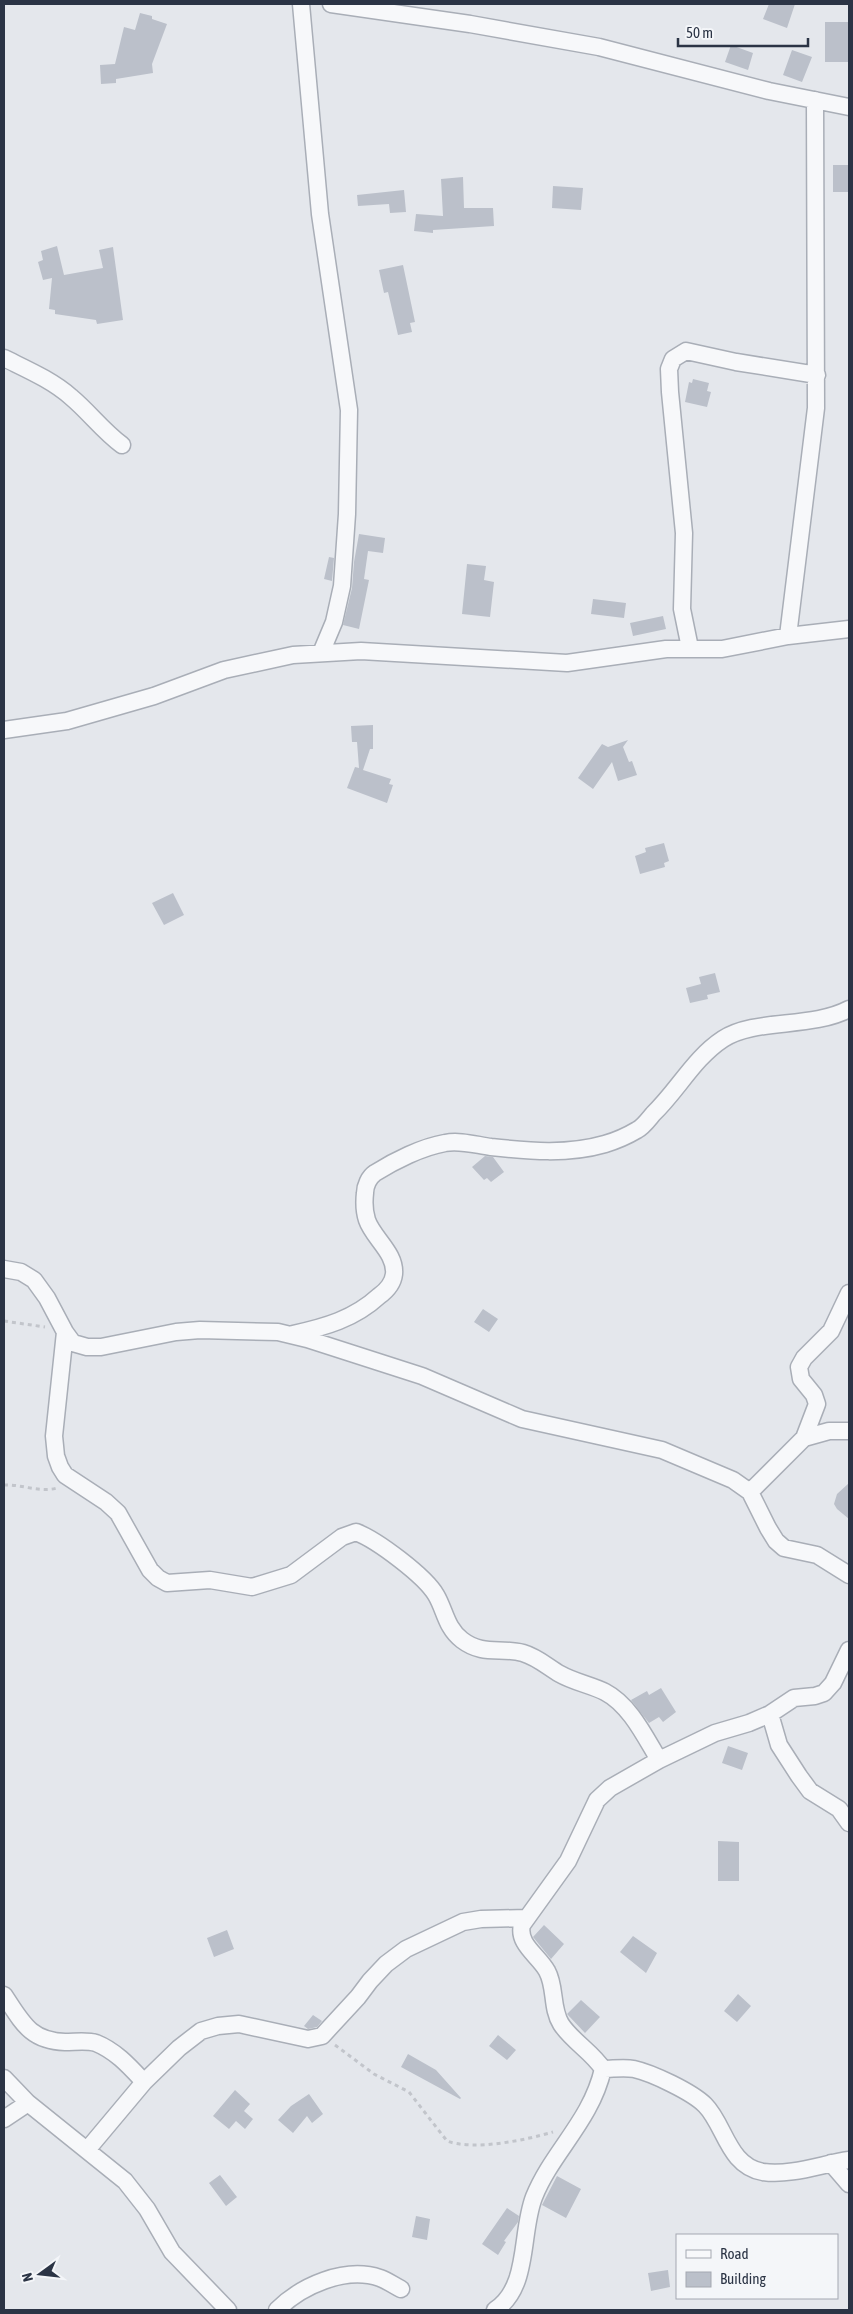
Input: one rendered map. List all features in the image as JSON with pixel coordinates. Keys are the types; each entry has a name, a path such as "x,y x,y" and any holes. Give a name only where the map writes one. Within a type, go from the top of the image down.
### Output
{"street":[{"path":"301,4 320,214 349,410 347,514 342,586 334,622 321,653"},
{"path":"331,4 470,24 599,47 769,90 849,107"},
{"path":"788,636 816,408 815,100"},
{"path":"690,648 682,608 684,533 670,392 669,369 672,359 686,351 736,362 817,375"},
{"path":"4,358 46,380 71,396 97,424 122,445"},
{"path":"4,730 67,721 154,696 224,670 293,655 382,651 567,663 600,660 647,651 690,648 722,649 788,636 849,629"},
{"path":"291,1334 328,1325 360,1312 387,1289 394,1275 393,1265 388,1253 366,1219 364,1202 365,1188 372,1175 382,1169 404,1158 444,1143 460,1142 505,1148 565,1152 605,1144 638,1130 674,1092 699,1060 724,1038 740,1030 805,1022 841,1013 849,1009"},
{"path":"4,1269 21,1272 34,1280 47,1298 64,1332 74,1342 87,1347 102,1347 168,1334 200,1330 243,1330 291,1334 422,1376 522,1419 662,1450 718,1472 750,1492 768,1528 780,1544 792,1551 816,1555 849,1575"},
{"path":"750,1492 804,1438 816,1408 816,1399 801,1379 799,1367 804,1358 831,1331 849,1293"},
{"path":"64,1332 54,1436 56,1456 66,1475 106,1502 118,1513 150,1570 167,1584 210,1580 252,1586 271,1582 290,1575 348,1534 356,1532 366,1536 426,1582 437,1596 446,1621 463,1641 486,1651 505,1650 526,1654 561,1674 605,1692 621,1705 660,1760"},
{"path":"804,1438 829,1432 849,1431"},
{"path":"603,2070 558,2019 549,1975 536,1956 523,1942 521,1936 522,1925 568,1861 597,1800 610,1788 660,1760 716,1733 749,1723 770,1714 794,1698 824,1693 833,1683 849,1650"},
{"path":"770,1714 779,1745 799,1776 810,1791 839,1808 849,1823"},
{"path":"87,2150 144,2082 179,2048 201,2031 218,2026 240,2024 308,2038 322,2036 386,1964 406,1949 463,1922 480,1919 527,1918"},
{"path":"4,1995 22,2022 37,2036 54,2042 93,2042 110,2049 144,2082"},
{"path":"603,2070 634,2069 658,2079 704,2104 728,2144 748,2166 762,2172 779,2172 849,2160"},
{"path":"495,2310 506,2303 515,2287 534,2197 548,2171 582,2123 600,2082 603,2070"},
{"path":"4,2078 28,2102 119,2176 136,2194 172,2252 228,2310"},
{"path":"4,2119 28,2102"},
{"path":"831,2163 849,2184"},
{"path":"277,2310 304,2288 345,2276 364,2275 380,2278 401,2289"}],"path":[{"path":"4,1322 26,1323 64,1332"},
{"path":"4,1485 16,1484 51,1489 57,1488 66,1475"},
{"path":"322,2036 374,2074 409,2092 447,2141 457,2144 513,2142 554,2131"}],"building":[{"path":"769,4 795,4 787,28 763,19"},
{"path":"140,13 152,16 152,19 167,24 152,64 153,73 116,79 116,83 101,84 100,65 115,64 124,27 135,30"},
{"path":"825,22 849,22 849,62 825,62"},
{"path":"731,45 753,53 748,70 725,62"},
{"path":"792,50 812,57 802,82 783,75"},
{"path":"833,165 849,165 849,192 833,192"},
{"path":"463,177 464,208 493,208 494,226 433,230 433,233 414,231 416,214 443,216 441,179"},
{"path":"553,186 583,188 581,210 552,208"},
{"path":"404,190 406,212 390,213 389,204 358,206 357,195"},
{"path":"57,246 64,275 103,268 99,250 113,247 123,320 97,324 96,320 55,314 55,310 49,309 52,278 43,280 38,262 43,260 41,251"},
{"path":"403,265 415,322 410,323 412,332 398,335 388,292 384,293 379,270"},
{"path":"693,379 709,383 707,391 711,392 707,407 685,402 689,382 692,383"},
{"path":"359,534 385,538 383,553 368,551 364,579 369,580 359,629 343,625 352,588"},
{"path":"329,557 334,558 332,581 324,579"},
{"path":"467,564 486,566 484,580 494,582 490,617 462,614"},
{"path":"593,599 626,603 624,618 591,614"},
{"path":"663,616 666,629 633,636 630,623"},
{"path":"373,725 373,749 370,749 363,770 391,779 389,784 393,785 387,803 347,788 355,767 359,768 357,742 352,742 351,726"},
{"path":"628,740 623,747 629,762 632,761 637,775 618,781 612,762 593,789 578,778 602,744 608,747"},
{"path":"664,843 669,861 664,863 665,867 640,874 635,856 646,852 645,848"},
{"path":"173,893 184,915 164,925 152,903"},
{"path":"715,973 720,992 707,995 708,999 690,1003 686,988 701,984 699,977"},
{"path":"485,1156 493,1157 504,1172 491,1182 487,1178 484,1180 472,1167"},
{"path":"483,1309 498,1319 489,1332 474,1322"},
{"path":"849,1483 849,1519 834,1504 837,1494"},
{"path":"661,1688 676,1712 663,1722 659,1717 649,1723 631,1700 647,1691 649,1695"},
{"path":"728,1746 748,1753 742,1770 722,1763"},
{"path":"718,1841 739,1842 739,1881 718,1881"},
{"path":"544,1925 564,1944 551,1959 533,1937"},
{"path":"227,1930 234,1949 214,1957 207,1938"},
{"path":"633,1936 657,1953 646,1973 620,1952"},
{"path":"738,1994 751,2006 737,2022 724,2011"},
{"path":"581,2000 600,2017 585,2033 567,2014"},
{"path":"313,2015 322,2021 317,2027 308,2029 304,2026"},
{"path":"498,2035 516,2050 507,2060 489,2046"},
{"path":"408,2054 436,2070 461,2098 401,2067"},
{"path":"235,2090 250,2104 244,2111 253,2119 245,2129 236,2121 229,2129 213,2116"},
{"path":"309,2094 323,2114 312,2123 307,2116 293,2133 278,2120 291,2106"},
{"path":"220,2175 237,2197 226,2206 209,2183"},
{"path":"557,2176 581,2189 566,2218 542,2205"},
{"path":"507,2208 519,2216 518,2222 504,2241 506,2242 498,2255 482,2244"},
{"path":"416,2216 430,2219 427,2240 412,2237"},
{"path":"668,2270 670,2287 651,2291 648,2273"}]}
